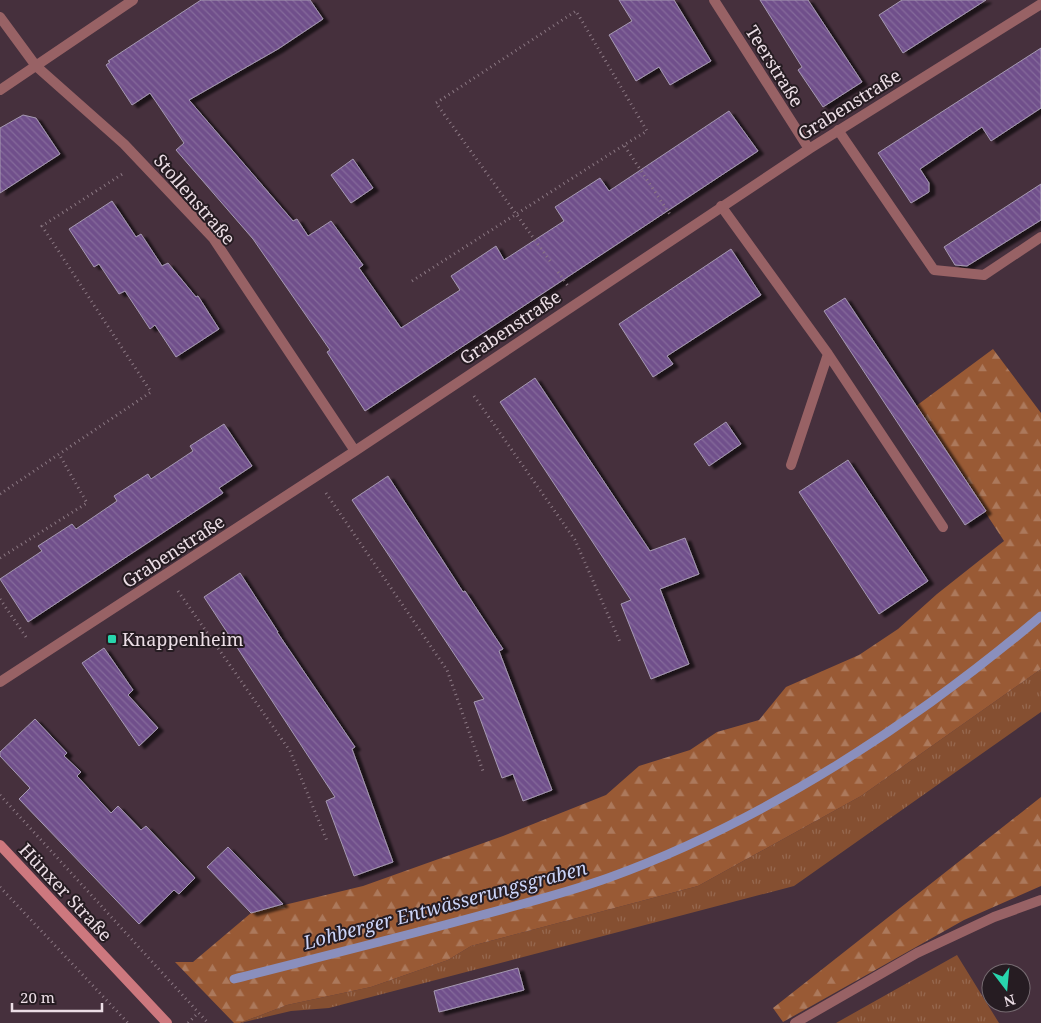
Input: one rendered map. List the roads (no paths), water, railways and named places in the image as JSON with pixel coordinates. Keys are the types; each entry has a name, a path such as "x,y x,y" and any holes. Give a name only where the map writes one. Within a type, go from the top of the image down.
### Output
{"main road":[{"name":"Hünxer Straße","path":"0,845 168,1023"}],"street":[{"path":"0,90 133,0"},
{"name":"Teerstraße","path":"714,0 809,148"},
{"name":"Grabenstraße","path":"0,682 355,451 809,148 1041,4"},
{"name":"Stollenstraße","path":"0,18 36,66 124,144 213,238 355,451"},
{"path":"838,130 934,270 984,275 1041,238"},
{"path":"721,206 828,354 943,527"},
{"path":"790,465 828,354"},
{"path":"795,1023 917,953 994,917 1041,900"}],"waterway":[{"name":"Lohberger Entwässerungsgraben","path":"234,979 576,889 666,855 723,828 836,766 942,694 1041,616"}],"place":[{"name":"Knappenheim","path":"112,639"}]}
